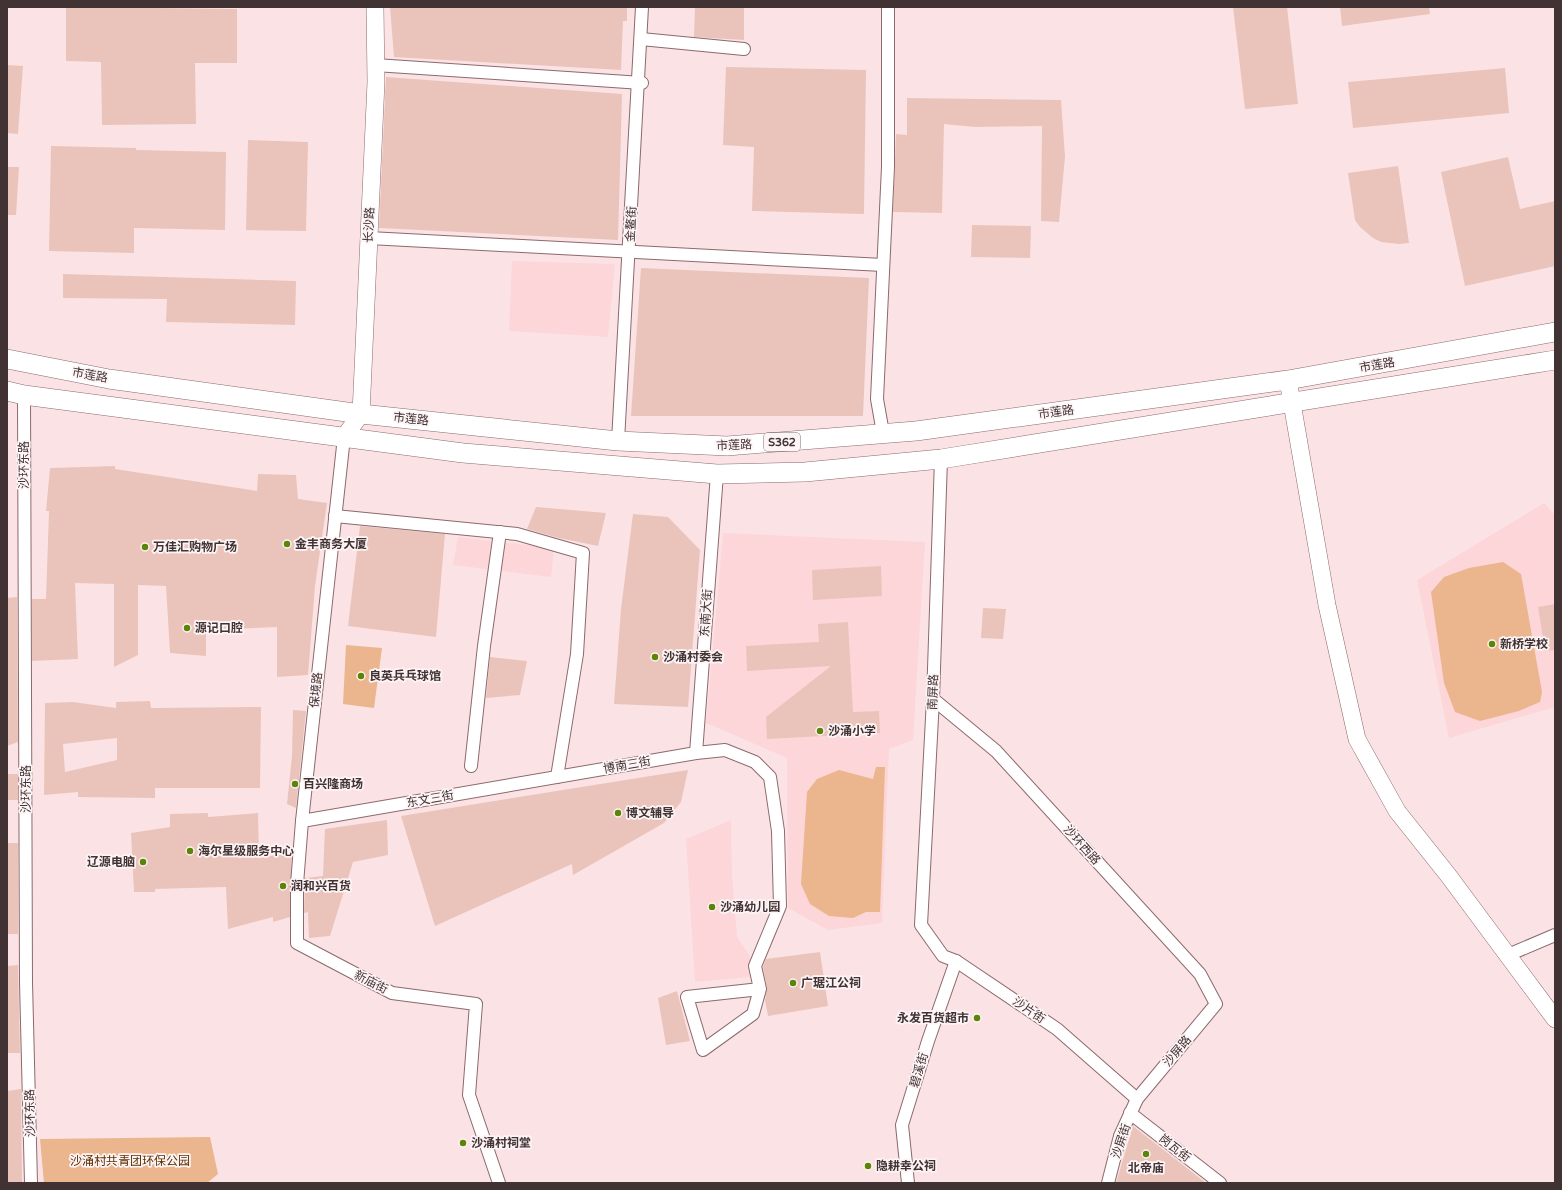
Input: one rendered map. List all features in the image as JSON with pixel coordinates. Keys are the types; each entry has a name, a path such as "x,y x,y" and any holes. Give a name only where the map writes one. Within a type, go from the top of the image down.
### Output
{"main road":[{"name":"市莲路","path":"7,359 109,379 361,414 618,441 727,446 924,430 1288,380 1555,332"},
{"name":"市莲路","path":"15,393 463,453 717,474 805,472 941,459 1291,404 1555,360"}],"street":[{"name":"长沙路","path":"361,414 375,65 375,7"},
{"name":"金鳌街","path":"618,441 642,7"},
{"path":"883,433 877,399 888,167 888,7"},
{"path":"640,39 744,49"},
{"path":"375,65 642,83"},
{"path":"369,238 629,253 883,265"},
{"path":"1288,380 1327,604 1357,739 1397,811 1448,875 1555,1019"},
{"name":"沙环东路","path":"15,393 31,1183"},
{"path":"344,437 361,414"},
{"name":"保境路","path":"297,943 297,884 302,821 344,437"},
{"name":"南屏路","path":"921,925 933,699 941,459"},
{"name":"东南大街","path":"696,752 717,474"},
{"path":"335,516 517,534 584,553 578,654 557,777"},
{"path":"471,766 484,646 500,532"},
{"name":"沙环西路","path":"933,699 1002,757 1200,974 1216,1004"},
{"name":"博南三街","path":"557,777 696,752 725,750 755,762 770,777 778,831 780,906 755,966 760,990"},
{"name":"东文三街","path":"302,821 557,777"},
{"name":"沙片街","path":"921,925 943,956 956,961 1058,1030 1137,1099"},
{"path":"1508,955 1555,935"},
{"name":"新庙街","path":"297,943 392,993 476,1004 469,1095 499,1183"},
{"name":"碧溪街","path":"908,1183 902,1125 928,1041 956,961"},
{"path":"760,990 753,1014 703,1050 687,997 760,990"},
{"name":"沙屏路","path":"1137,1099 1216,1004"},
{"name":"沙屏街","path":"1108,1183 1120,1136 1137,1099"},
{"name":"岗瓦街","path":"1130,1113 1220,1183"}],"shaded area":[{"path":"512,261 615,264 608,337 509,331"},
{"name":"新桥学校","path":"1544,503 1555,515 1555,707 1449,738 1417,580"},
{"name":"沙涌小学","path":"723,533 925,542 913,740 889,749 882,923 828,930 788,908 787,758 706,723"},
{"path":"458,537 554,548 551,577 453,565"},
{"name":"沙涌幼儿园","path":"731,820 732,876 737,937 750,956 751,977 695,982 686,839"}],"green space":[{"path":"1503,562 1521,574 1542,692 1540,702 1519,711 1480,721 1455,712 1444,683 1431,592 1444,577 1469,568"},
{"name":"良英兵乓球馆","path":"346,645 382,648 374,708 343,704"},
{"path":"876,767 885,767 880,912 866,912 853,918 829,916 810,904 801,884 807,792 817,779 839,770 873,779"},
{"name":"沙涌村共青团环保公园","path":"210,1137 218,1174 207,1183 44,1183 40,1139"}],"building":[{"path":"66,7 237,9 237,63 195,63 196,124 102,125 101,62 66,61"},
{"path":"390,7 627,7 627,21 623,21 621,70 394,57"},
{"path":"695,7 744,7 744,40 694,37"},
{"path":"1233,7 1287,7 1298,104 1245,109"},
{"path":"1340,7 1429,7 1430,14 1342,26"},
{"path":"7,65 23,66 18,134 7,133"},
{"path":"726,67 866,70 864,214 752,211 754,147 723,145"},
{"path":"1505,68 1509,113 1353,128 1348,82"},
{"path":"386,77 622,94 618,240 379,228"},
{"path":"907,98 1061,100 1065,157 1059,222 1041,221 1042,126 975,127 944,124 942,213 893,212 896,134 907,135"},
{"path":"248,140 308,142 306,231 246,230"},
{"path":"51,146 226,152 225,230 134,228 134,253 49,251"},
{"path":"1508,157 1520,209 1555,201 1555,266 1465,286 1441,172"},
{"path":"1398,166 1409,243 1399,244 1381,242 1373,238 1360,227 1355,220 1348,173"},
{"path":"7,167 19,167 16,215 7,215"},
{"path":"972,225 1031,226 1030,258 971,257"},
{"path":"641,268 869,278 863,416 631,416"},
{"path":"63,274 296,281 295,325 166,322 167,299 63,298"},
{"path":"115,466 115,469 257,491 258,474 296,475 298,499 327,503 315,586 308,675 277,677 277,627 206,630 206,656 170,653 166,586 138,585 138,655 114,667 114,584 75,583 78,659 32,661 32,599 46,599 49,511 46,511 50,468"},
{"path":"536,507 606,513 598,546 559,538 527,529"},
{"name":"沙涌村委会","path":"633,514 668,517 700,550 688,707 614,704 621,609"},
{"path":"360,526 445,534 436,637 348,626"},
{"path":"881,566 882,596 813,600 812,570"},
{"path":"17,597 18,742 7,746 7,598"},
{"path":"1555,604 1555,650 1545,651 1538,607"},
{"path":"983,608 1006,609 1003,639 981,638"},
{"path":"848,622 853,712 879,711 880,733 767,739 766,717 831,666 747,671 746,646 819,642 818,624"},
{"path":"490,657 527,661 520,695 486,698"},
{"path":"150,701 151,708 261,707 260,788 155,788 155,798 78,797 78,792 44,795 45,703 73,702 116,708 116,702","holes":["117,738 117,760 65,772 63,744"]},
{"path":"293,710 306,711 296,808 287,804 292,756"},
{"path":"688,770 681,802 664,823 573,875 572,864 435,926 401,816"},
{"path":"7,774 18,774 18,800 7,800"},
{"path":"208,813 208,817 258,813 259,858 292,852 290,917 273,922 273,917 228,929 226,887 155,889 155,892 134,892 131,833 170,827 170,814"},
{"path":"387,820 388,855 353,862 330,936 309,938 308,912 304,913 305,878 323,876 325,829"},
{"path":"7,843 18,843 18,934 7,934"},
{"name":"广琚江公祠","path":"820,952 828,1006 768,1016 765,1000 767,989 763,967 766,959"},
{"path":"18,965 20,1053 7,1053 7,966"},
{"path":"677,991 690,1041 666,1045 658,998"},
{"path":"21,1089 22,1182 7,1182 7,1091"},
{"name":"北帝庙","path":"1133,1126 1206,1183 1116,1183"}],"place":[{"name":"金丰商务大厦","path":"287,544"},
{"name":"万佳汇购物广场","path":"145,547"},
{"name":"源记口腔","path":"187,628"},
{"name":"新桥学校","path":"1492,644"},
{"name":"沙涌村委会","path":"655,657"},
{"name":"良英兵乓球馆","path":"361,676"},
{"name":"沙涌小学","path":"820,731"},
{"name":"百兴隆商场","path":"295,784"},
{"name":"博文辅导","path":"618,813"},
{"name":"海尔星级服务中心","path":"190,851"},
{"name":"辽源电脑","path":"143,862"},
{"name":"润和兴百货","path":"283,886"},
{"name":"沙涌幼儿园","path":"712,907"},
{"name":"广琚江公祠","path":"793,983"},
{"name":"永发百货超市","path":"977,1018"},
{"name":"沙涌村祠堂","path":"463,1143"},
{"name":"北帝庙","path":"1146,1154"},
{"name":"隐耕幸公祠","path":"868,1166"}]}
